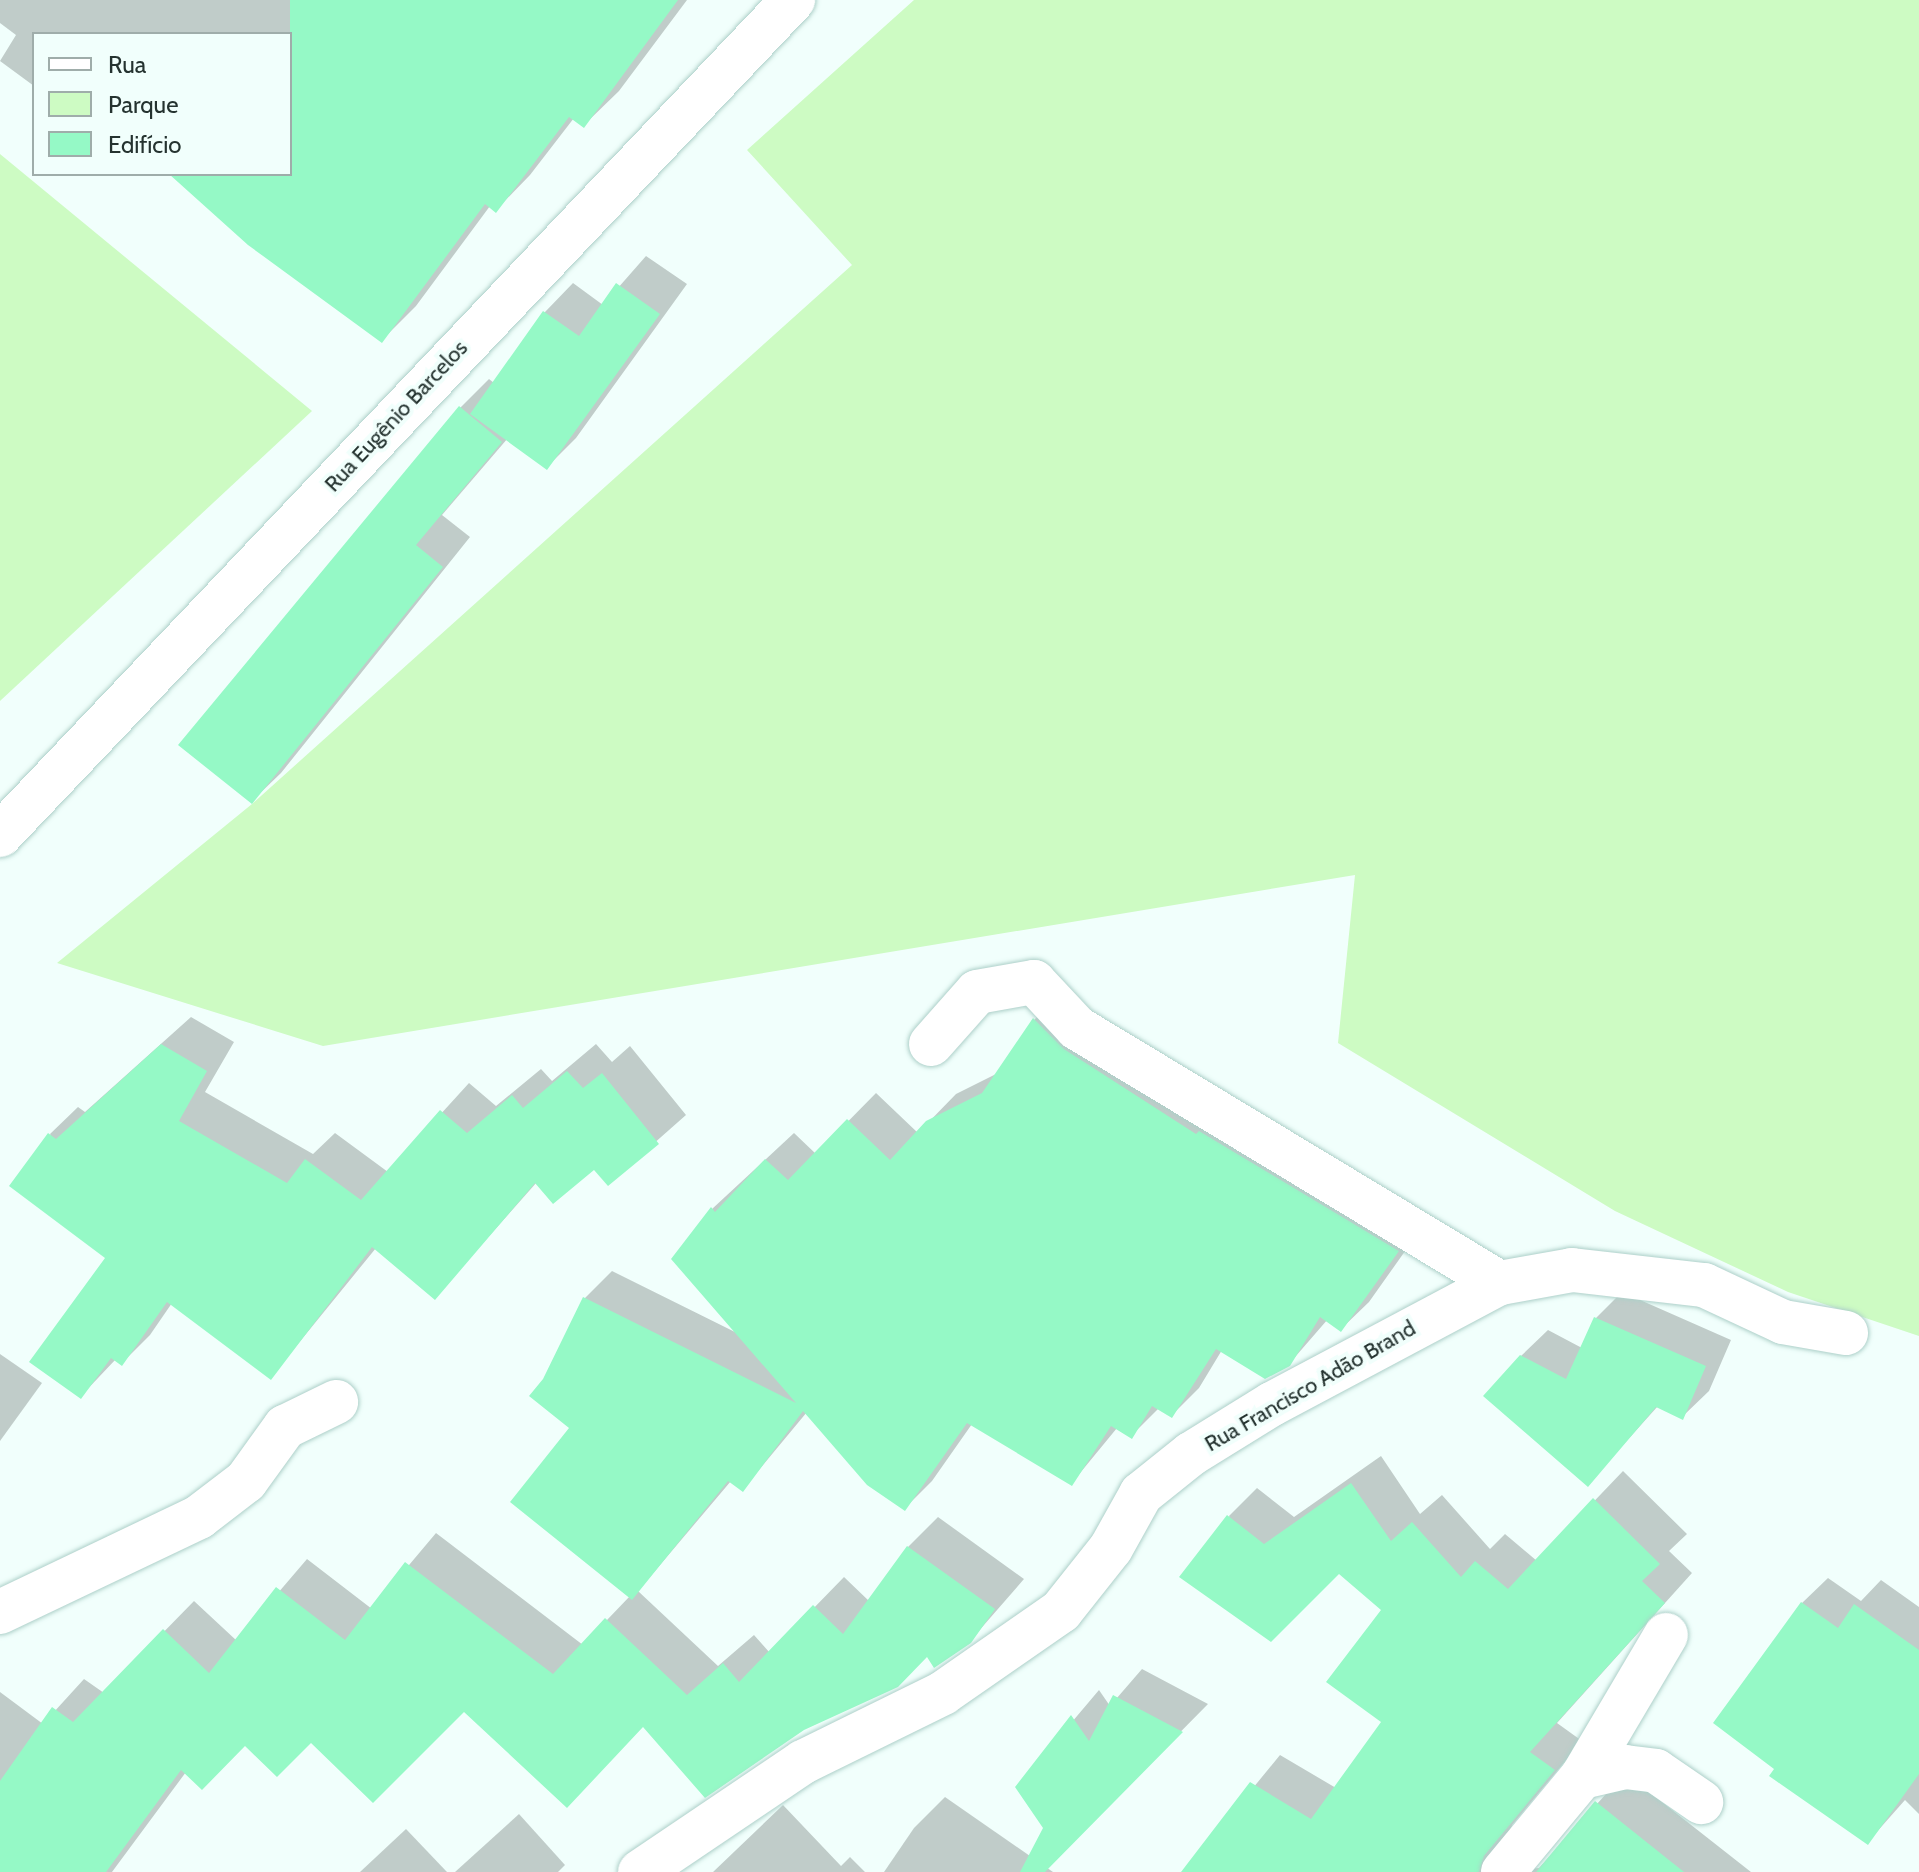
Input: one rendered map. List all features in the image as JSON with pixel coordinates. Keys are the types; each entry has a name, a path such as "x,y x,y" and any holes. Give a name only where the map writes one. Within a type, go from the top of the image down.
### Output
{"street":[{"name":"Rua Eugênio Barcelos","path":"0,835 793,0"},
{"path":"931,1044 977,992 1034,982 1077,1028 1500,1283"},
{"name":"Rua Francisco Adão Brand","path":"640,1872 803,1762 943,1693 1061,1611 1111,1548 1141,1494 1191,1454 1440,1311 1500,1283 1572,1270 1704,1285 1783,1322 1846,1333"},
{"path":"0,1612 199,1517 246,1481 285,1427 336,1402"},
{"path":"1503,1872 1582,1777 1666,1635"},
{"path":"1582,1777 1625,1767 1656,1771 1701,1802"}],"green space":[{"path":"914,0 1919,0 1919,1336 1788,1292 1615,1211 1338,1043 1355,875 323,1046 57,963 252,804 852,265 747,150"},
{"path":"0,154 312,411 0,701"}],"building":[{"path":"290,0 678,0 584,128 569,117 496,213 485,204 382,343 248,245 171,176 292,176"},
{"path":"616,283 660,314 547,470 470,414 543,311 579,336"},
{"path":"459,406 502,442 416,545 443,567 252,804 178,745"},
{"path":"1033,1018 1064,1049 1196,1134 1199,1131 1399,1251 1341,1332 1320,1317 1290,1366 1265,1379 1216,1349 1172,1418 1152,1406 1132,1439 1111,1426 1072,1486 967,1423 905,1511 867,1485 803,1411 743,1492 728,1481 632,1600 510,1502 569,1428 529,1396 543,1379 583,1297 796,1403 671,1259 711,1207 715,1212 765,1159 788,1180 847,1119 890,1160 926,1121 982,1093"},
{"path":"161,1044 207,1071 179,1121 287,1183 305,1159 361,1200 440,1110 467,1133 512,1095 523,1108 567,1071 583,1088 602,1073 659,1144 608,1186 594,1170 553,1204 535,1183 435,1300 372,1247 271,1380 167,1302 122,1366 111,1358 81,1399 29,1362 105,1258 9,1186 48,1133 56,1139"},
{"path":"1594,1317 1706,1366 1683,1420 1656,1407 1588,1487 1483,1396 1520,1355 1566,1379"},
{"path":"1351,1483 1391,1541 1412,1522 1461,1577 1475,1561 1508,1589 1593,1498 1660,1564 1642,1581 1665,1603 1530,1752 1555,1770 1484,1856 1479,1872 1181,1872 1250,1782 1311,1819 1381,1722 1326,1682 1381,1610 1339,1574 1271,1642 1179,1577 1227,1515 1264,1544"},
{"path":"907,1546 995,1609 971,1643 934,1668 927,1657 898,1687 804,1730 705,1798 643,1727 567,1808 464,1712 373,1803 311,1743 277,1777 245,1746 202,1790 181,1770 106,1872 0,1872 0,1781 52,1707 73,1722 163,1629 209,1673 276,1587 345,1640 405,1562 553,1674 605,1618 687,1695 723,1663 739,1682 813,1605 843,1634"},
{"path":"1801,1602 1838,1628 1854,1604 1919,1650 1919,1774 1868,1845 1769,1776 1774,1769 1713,1723"},
{"path":"1113,1695 1183,1732 1045,1872 1020,1872 1043,1828 1015,1787 1071,1715 1089,1741"},
{"path":"1595,1801 1684,1872 1536,1872"}]}
